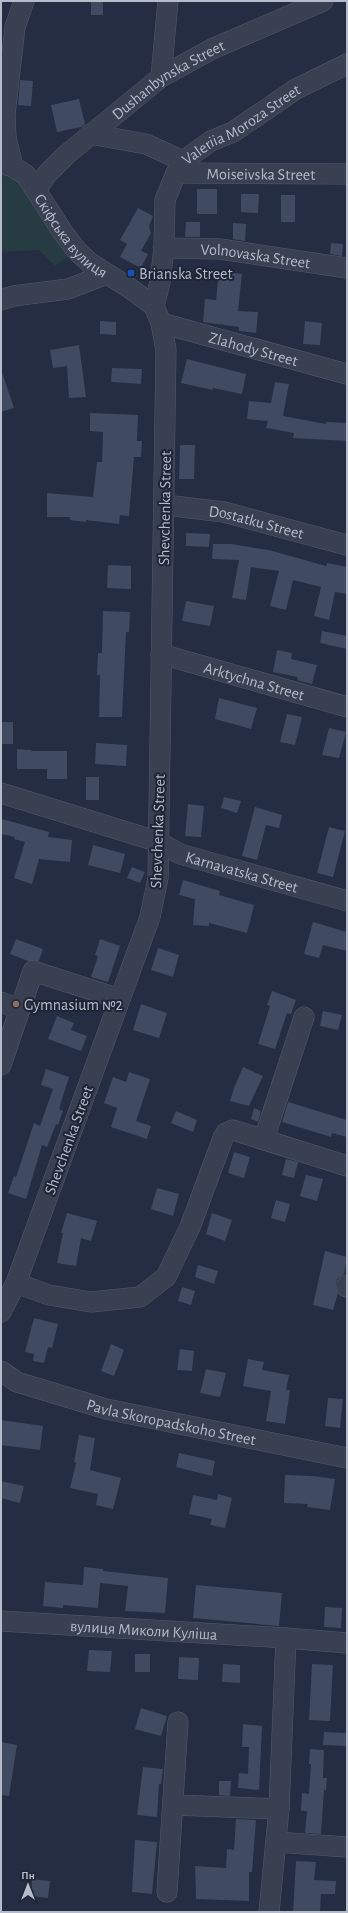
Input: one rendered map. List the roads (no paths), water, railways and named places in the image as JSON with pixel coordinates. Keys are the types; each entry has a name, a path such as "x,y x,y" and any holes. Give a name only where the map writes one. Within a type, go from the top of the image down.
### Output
{"street":[{"path":"7,165 5,114 16,27 24,1"},
{"path":"161,77 168,1"},
{"name":"Dushanbynska Street","path":"36,190 47,174 90,134 161,77 212,49 323,1"},
{"name":"Valeriia Moroza Street","path":"157,314 164,248 165,200 179,167 211,141 233,132 296,89 347,64"},
{"path":"90,134 146,144 179,167"},
{"name":"Скіфська вулиця","path":"7,165 26,175 62,231 77,251 90,263 107,274 157,314"},
{"name":"Moiseivska Street","path":"179,167 347,174"},
{"name":"Volnovaska Street","path":"164,248 220,249 347,268"},
{"path":"1,300 13,296 68,289 107,274"},
{"name":"Zlahody Street","path":"157,314 347,374"},
{"name":"Shevchenka Street","path":"1,1312 16,1283 150,917 158,878 161,654 165,505 166,350 157,314"},
{"name":"Dostatku Street","path":"165,505 224,512 347,545"},
{"name":"Arktychna Street","path":"161,654 347,707"},
{"name":"Karnavatska Street","path":"1,793 159,842 180,854 347,901"},
{"path":"1,1065 33,971 120,999"},
{"path":"1,1002 20,1009"},
{"path":"264,1139 304,1017"},
{"path":"16,1283 49,1295 91,1302 140,1297 166,1277 190,1227 226,1133 233,1130 347,1166"},
{"name":"Pavla Skoropadskoho Street","path":"1,1372 18,1382 106,1409 347,1458"},
{"name":"вулиця Миколи Куліша","path":"1,1621 347,1643"},
{"path":"269,1912 279,1809 286,1638"},
{"path":"167,1892 174,1805 178,1722"},
{"path":"174,1805 279,1809"},
{"path":"276,1842 347,1847"}],"place":[{"name":"Brianska Street","path":"131,273"},
{"name":"Gymnasium №2","path":"16,1004"}]}
